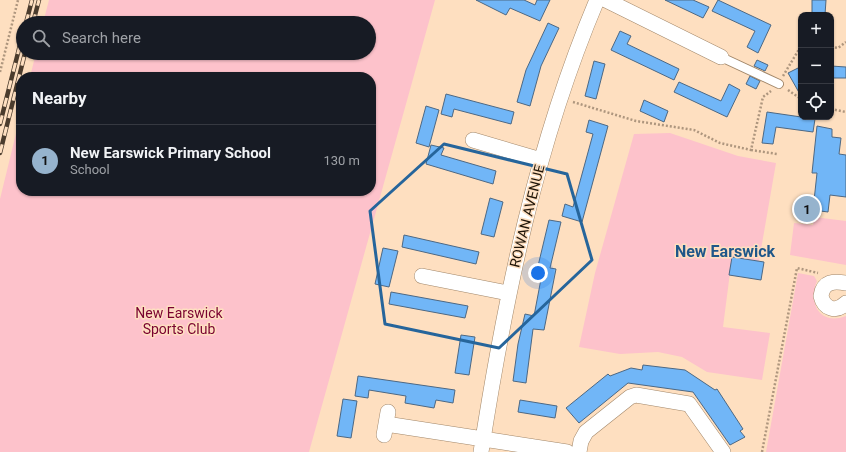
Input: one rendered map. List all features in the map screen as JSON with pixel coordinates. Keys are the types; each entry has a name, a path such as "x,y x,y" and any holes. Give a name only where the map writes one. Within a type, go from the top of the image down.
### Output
{"street":[{"name":"ROWAN AVENUE","path":"482,446 508,293 541,160 560,98 597,0"},
{"path":"606,0 721,57"},
{"path":"473,140 541,160"},
{"path":"422,276 508,293"},
{"path":"839,283 828,284 822,291 821,296 828,307 838,309 846,303"},
{"path":"579,452 581,441 586,432 630,396 636,395 689,404 723,452"},
{"path":"386,424 482,446 567,452"}],"lane":[{"path":"721,57 779,84"}],"path":[{"path":"0,72 18,0"},
{"path":"834,47 838,48 846,42"},
{"path":"751,150 763,97 779,84 800,48"},
{"path":"779,84 798,97"},
{"path":"560,98 636,121 694,130 720,143 777,154"},
{"path":"834,110 846,112"},
{"path":"762,452 797,268 821,274 839,283"}],"highlighted area":[{"path":"444,144 567,174 592,260 499,348 385,324 370,211"}],"green space":[{"name":"New Earswick Sports Club","path":"49,0 435,0 309,452 0,452 0,199 16,133 16,196 376,196 376,72 31,72 34,60 376,60 376,16 45,16"},
{"path":"670,133 738,156 776,163 759,261 732,257 723,327 770,333 762,380 707,372 682,357 658,352 620,354 579,347 595,273 634,134"},
{"path":"814,217 846,221 846,265 790,255 794,223 813,225"},
{"path":"798,273 814,276 817,281 814,298 818,311 829,318 846,316 846,452 766,452"}],"building":[{"path":"476,0 524,0 535,5 537,0 550,0 540,21 510,8 506,15"},
{"path":"665,0 693,0 709,7 703,18"},
{"path":"718,0 771,25 758,53 747,47 755,31 712,11"},
{"path":"812,0 826,0 825,12 812,12"},
{"path":"548,23 559,28 541,66 530,106 517,102 526,70"},
{"path":"620,31 631,36 627,44 679,69 674,80 611,50"},
{"path":"757,60 768,65 765,71 754,66"},
{"path":"594,61 605,64 596,99 585,96"},
{"path":"834,66 846,67 846,78 834,78"},
{"path":"798,68 798,91 788,73"},
{"path":"750,76 760,81 756,89 746,84"},
{"path":"679,82 721,101 729,84 740,90 727,117 674,92"},
{"path":"446,94 514,112 511,124 454,109 452,117 441,114"},
{"path":"644,100 668,111 664,122 640,111"},
{"path":"426,106 439,110 429,147 416,143"},
{"path":"767,112 798,117 798,120 815,120 813,132 776,127 773,144 762,143"},
{"path":"589,120 608,126 582,222 562,216 565,204 573,207 593,134 586,132"},
{"path":"817,126 832,129 832,137 841,138 839,154 846,155 846,197 830,195 828,212 813,210 817,173 812,173"},
{"path":"431,145 444,148 441,155 496,171 493,184 426,164"},
{"path":"490,198 503,202 494,237 481,234"},
{"path":"549,220 561,222 550,268 556,269 544,330 533,329 526,383 513,381 518,344 525,314 534,316 541,279 532,278 535,265 538,266"},
{"path":"404,235 479,252 476,264 402,247"},
{"path":"383,248 398,251 389,287 375,284"},
{"path":"732,257 764,262 761,280 729,275"},
{"path":"391,292 468,306 465,318 389,304"},
{"path":"461,335 475,337 469,375 455,373"},
{"path":"643,365 685,370 715,390 717,389 743,429 740,431 745,437 730,445 693,392 628,383 579,423 566,408 608,374 610,376 631,368 642,370"},
{"path":"358,376 455,390 453,403 436,400 434,408 405,403 406,396 369,390 368,398 355,396"},
{"path":"343,399 357,401 351,438 337,436"},
{"path":"520,400 557,406 555,418 518,412"}],"railway":[{"path":"28,16 32,0"},
{"path":"35,16 39,0"},
{"path":"0,124 16,60"},
{"path":"20,72 23,60"},
{"path":"0,153 16,89"}],"place":[{"name":"New Earswick Primary School","path":"807,209"}],"district":[{"name":"New Earswick","path":"725,251"}]}
